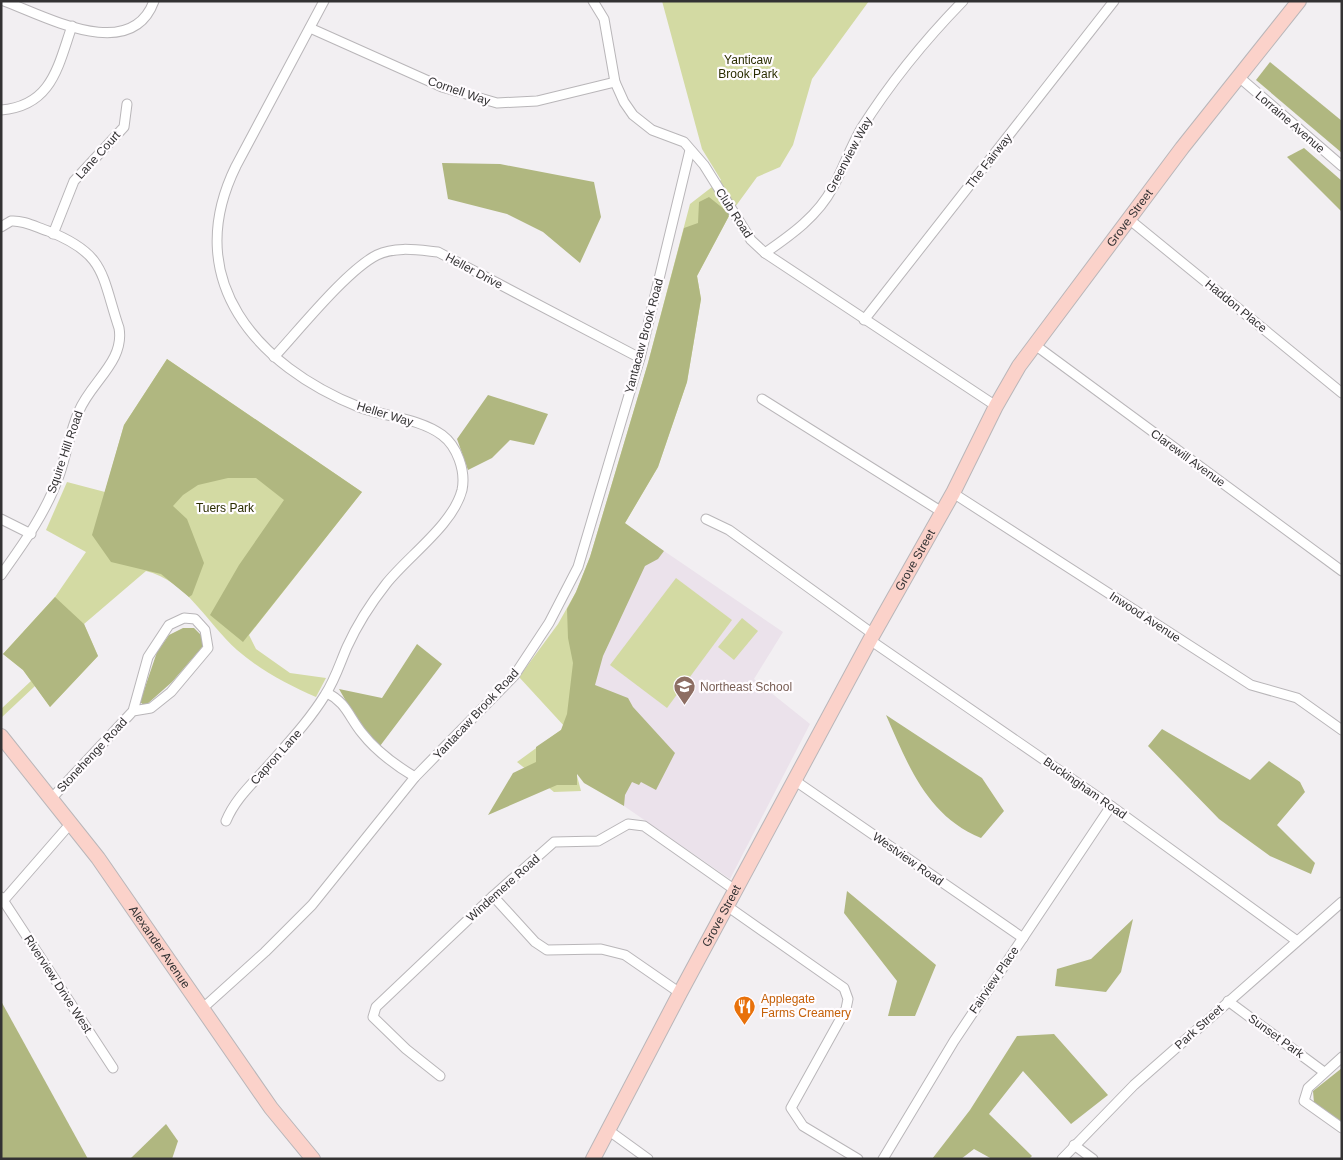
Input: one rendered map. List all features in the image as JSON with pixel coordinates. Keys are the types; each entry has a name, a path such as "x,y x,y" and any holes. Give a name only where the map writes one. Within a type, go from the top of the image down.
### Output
{"main road":[{"name":"Grove Street","path":"593,1159 680,992 872,637 953,493 996,406 1019,366 1182,148 1299,1"},
{"name":"Alexander Avenue","path":"1,736 71,823 203,1008 271,1108 313,1159"}],"street":[{"path":"4,1 87,32 121,32 132,28 144,18 154,1"},
{"name":"Heller Way","path":"324,1 231,177 219,223 219,255 231,301 247,328 274,356 304,379 338,398 363,408 431,428 444,436 454,448 462,477 462,489 453,510 386,584 362,619 327,693"},
{"name":"Club Road","path":"593,1 604,19 615,82 624,102 634,115 652,130 684,142 704,165 751,240 765,253 996,406"},
{"name":"Greenview Way","path":"765,253 792,234 820,206 832,189 860,132 890,86 940,25 963,1"},
{"name":"The Fairway","path":"864,320 1114,1"},
{"path":"1,110 22,105 37,98 48,88 56,74 72,26"},
{"name":"Cornell Way","path":"310,28 442,87 497,104 537,102 615,82"},
{"name":"Lorraine Avenue","path":"1238,77 1342,166"},
{"name":"Lane Court","path":"53,234 74,181 124,127 127,104"},
{"name":"Yantacaw Brook Road","path":"203,1008 265,952 312,905 415,777 514,676 549,623 578,567 640,358 690,150"},
{"path":"1,227 6,222 16,220 53,234"},
{"name":"Haddon Place","path":"1130,220 1342,393"},
{"name":"Squire Hill Road","path":"1,575 31,534 60,473 79,410 88,391 117,354 120,344 119,328 94,258 74,242 53,234"},
{"name":"Heller Drive","path":"274,356 350,275 378,255 403,248 438,252 640,358"},
{"name":"Clarewill Avenue","path":"1035,345 1342,571"},
{"path":"762,399 942,512"},
{"name":"Inwood Avenue","path":"953,493 1250,685 1297,698 1342,730"},
{"path":"1,519 31,534"},
{"name":"Buckingham Road","path":"706,519 729,530 872,637 1112,806 1297,940"},
{"path":"184,618 194,618 204,630 208,648 170,692 151,708 133,711 148,657 169,625 184,618"},
{"path":"327,693 339,699 362,734 378,750 397,766 415,777"},
{"name":"Capron Lane","path":"226,821 233,805 304,726 327,693"},
{"name":"Stonehenge Road","path":"51,798 133,711"},
{"name":"Westview Road","path":"794,780 1023,938"},
{"name":"Fairview Place","path":"883,1159 954,1041 1112,806"},
{"path":"2,898 71,823"},
{"name":"Windemere Road","path":"440,1076 406,1049 373,1017 376,1007 493,896 554,842 598,841 628,824 644,826 735,890"},
{"path":"493,896 535,942 547,950 601,949 626,956 680,992"},
{"name":"Riverview Drive West","path":"2,898 113,1068"},
{"name":"Park Street","path":"1062,1159 1134,1085 1342,902"},
{"path":"727,906 844,988 848,1000 846,1009 792,1108 803,1126 858,1159"},
{"name":"Sunset Park","path":"1228,1001 1324,1072"},
{"path":"1342,1057 1308,1088 1304,1101 1342,1128"},
{"path":"608,1130 648,1159"},
{"path":"1074,1145 1093,1159"}],"shaded area":[{"name":"Northeast School","path":"642,536 783,632 754,679 810,724 730,879 624,806 581,687"}],"green space":[{"name":"Yanticaw Brook Park","path":"662,1 869,1 812,79 793,145 780,167 757,177 730,214 697,276 701,299 687,382 658,467 625,523 581,687 576,772 581,791 554,792 517,762 565,727 519,677 558,624 576,592 590,557 648,363 690,204 721,180 702,149"},
{"path":"1270,62 1342,121 1342,153 1256,80"},
{"path":"1304,148 1342,181 1342,212 1287,157"},
{"path":"442,163 500,164 594,182 601,217 580,263 543,232 507,214 448,199"},
{"path":"709,197 730,214 697,276 701,299 687,382 658,467 625,523 664,551 658,559 645,566 603,656 595,685 628,698 633,707 675,753 656,790 641,782 639,785 632,782 625,795 624,806 584,783 577,774 577,785 557,785 488,815 513,773 536,762 536,747 561,730 567,714 573,663 568,638 567,609 590,557 648,363 684,228 698,223 699,202"},
{"name":"Tuers Park","path":"167,359 362,492 249,635 256,649 290,673 326,678 316,697 275,676 237,650 185,593 160,576 146,571 84,624 98,656 50,707 35,686 1,718 1,709 31,681 23,670 3,654 55,597 86,552 46,530 67,482 105,492 124,425"},
{"name":"Tuers Park","path":"167,359 362,492 243,642 210,615 239,565 284,500 256,478 228,478 198,485 183,495 173,506 187,519 204,563 192,595 189,597 161,574 111,562 92,535 124,425"},
{"path":"488,395 548,414 534,445 510,440 492,458 468,470 457,439"},
{"path":"676,578 732,620 667,708 610,665"},
{"path":"55,597 84,624 98,656 50,707 23,670 3,654"},
{"path":"742,618 758,631 734,660 718,647"},
{"path":"183,628 194,628 203,637 204,645 172,682 145,706 140,702 157,652 169,635"},
{"path":"417,644 442,664 380,746 358,722 339,689 382,698"},
{"path":"886,715 982,778 1004,811 981,838 946,817 933,803 911,770"},
{"path":"1162,729 1250,780 1269,761 1300,782 1305,792 1277,825 1315,863 1311,874 1270,856 1219,819 1148,746"},
{"path":"847,891 936,965 915,1016 888,1016 897,981 844,913"},
{"path":"1133,919 1121,972 1106,992 1055,986 1057,969 1091,959"},
{"path":"1,1001 88,1159 1,1159"},
{"path":"1054,1034 1108,1095 1071,1124 1023,1071 989,1114 1032,1156 1029,1159 992,1159 974,1149 961,1159 932,1159 970,1110 1017,1036"},
{"path":"1342,1068 1342,1122 1314,1103 1313,1091"},
{"path":"166,1124 178,1141 172,1159 130,1159"}],"place":[{"name":"Northeast School","path":"684,706"},
{"name":"Applegate Farms Creamery","path":"745,1025"}]}
